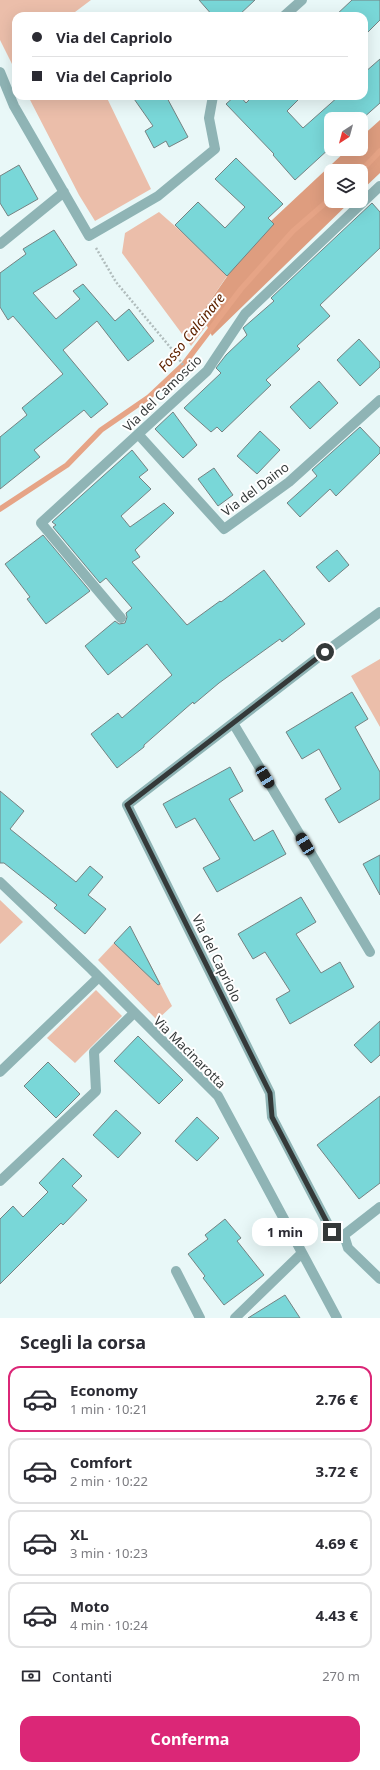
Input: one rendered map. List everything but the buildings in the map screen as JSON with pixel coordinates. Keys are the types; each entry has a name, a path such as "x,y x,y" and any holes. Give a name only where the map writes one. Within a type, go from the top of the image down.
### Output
{"street":[{"path":"288,12 302,0"},
{"path":"0,72 3,86 89,236 158,196 215,149 210,118 213,100"},
{"name":"Via del Camoscio","path":"121,618 41,523 206,371 245,314 380,186"},
{"path":"0,244 64,192"},
{"name":"Via del Daino","path":"138,434 224,529 289,482 380,400"},
{"name":"Via del Capriolo","path":"344,1235 332,1232 272,1117 270,1093 127,805 380,612"},
{"path":"233,723 370,952"},
{"name":"Via Macinarotta","path":"0,882 99,977 218,1096 336,1318"},
{"path":"0,1072 99,977"},
{"path":"0,1181 96,1091 94,1052 134,1013"},
{"path":"380,1207 344,1235 348,1248 380,1279"},
{"path":"235,1318 302,1253"},
{"path":"176,1271 200,1318"}],"path":[{"path":"89,236 116,282 176,355 186,370"}],"shaded area":[{"path":"0,0 91,0 75,12 12,12 12,64 0,40"},
{"path":"30,100 108,100 151,189 95,221 79,195"},
{"path":"380,120 380,173 368,184 368,164 332,164 341,156 368,156 368,131"},
{"path":"324,171 324,208 344,208 212,336 201,314 256,235"},
{"path":"159,212 193,242 227,276 201,314 207,325 191,346 122,253 125,233"},
{"path":"380,659 380,727 351,676"},
{"path":"0,900 23,922 0,944"},
{"path":"114,943 139,966 147,958 172,1006 157,1020 98,960"},
{"path":"96,990 122,1016 75,1063 47,1038"}],"waterway":[{"name":"Fosso Calcinare","path":"368,164 380,151"},
{"name":"Fosso Calcinare","path":"0,509 67,465 101,430 149,397 184,364 241,289 293,231 324,204"}],"route":[{"path":"325,652 127,805 270,1093 272,1117 332,1232"}]}
